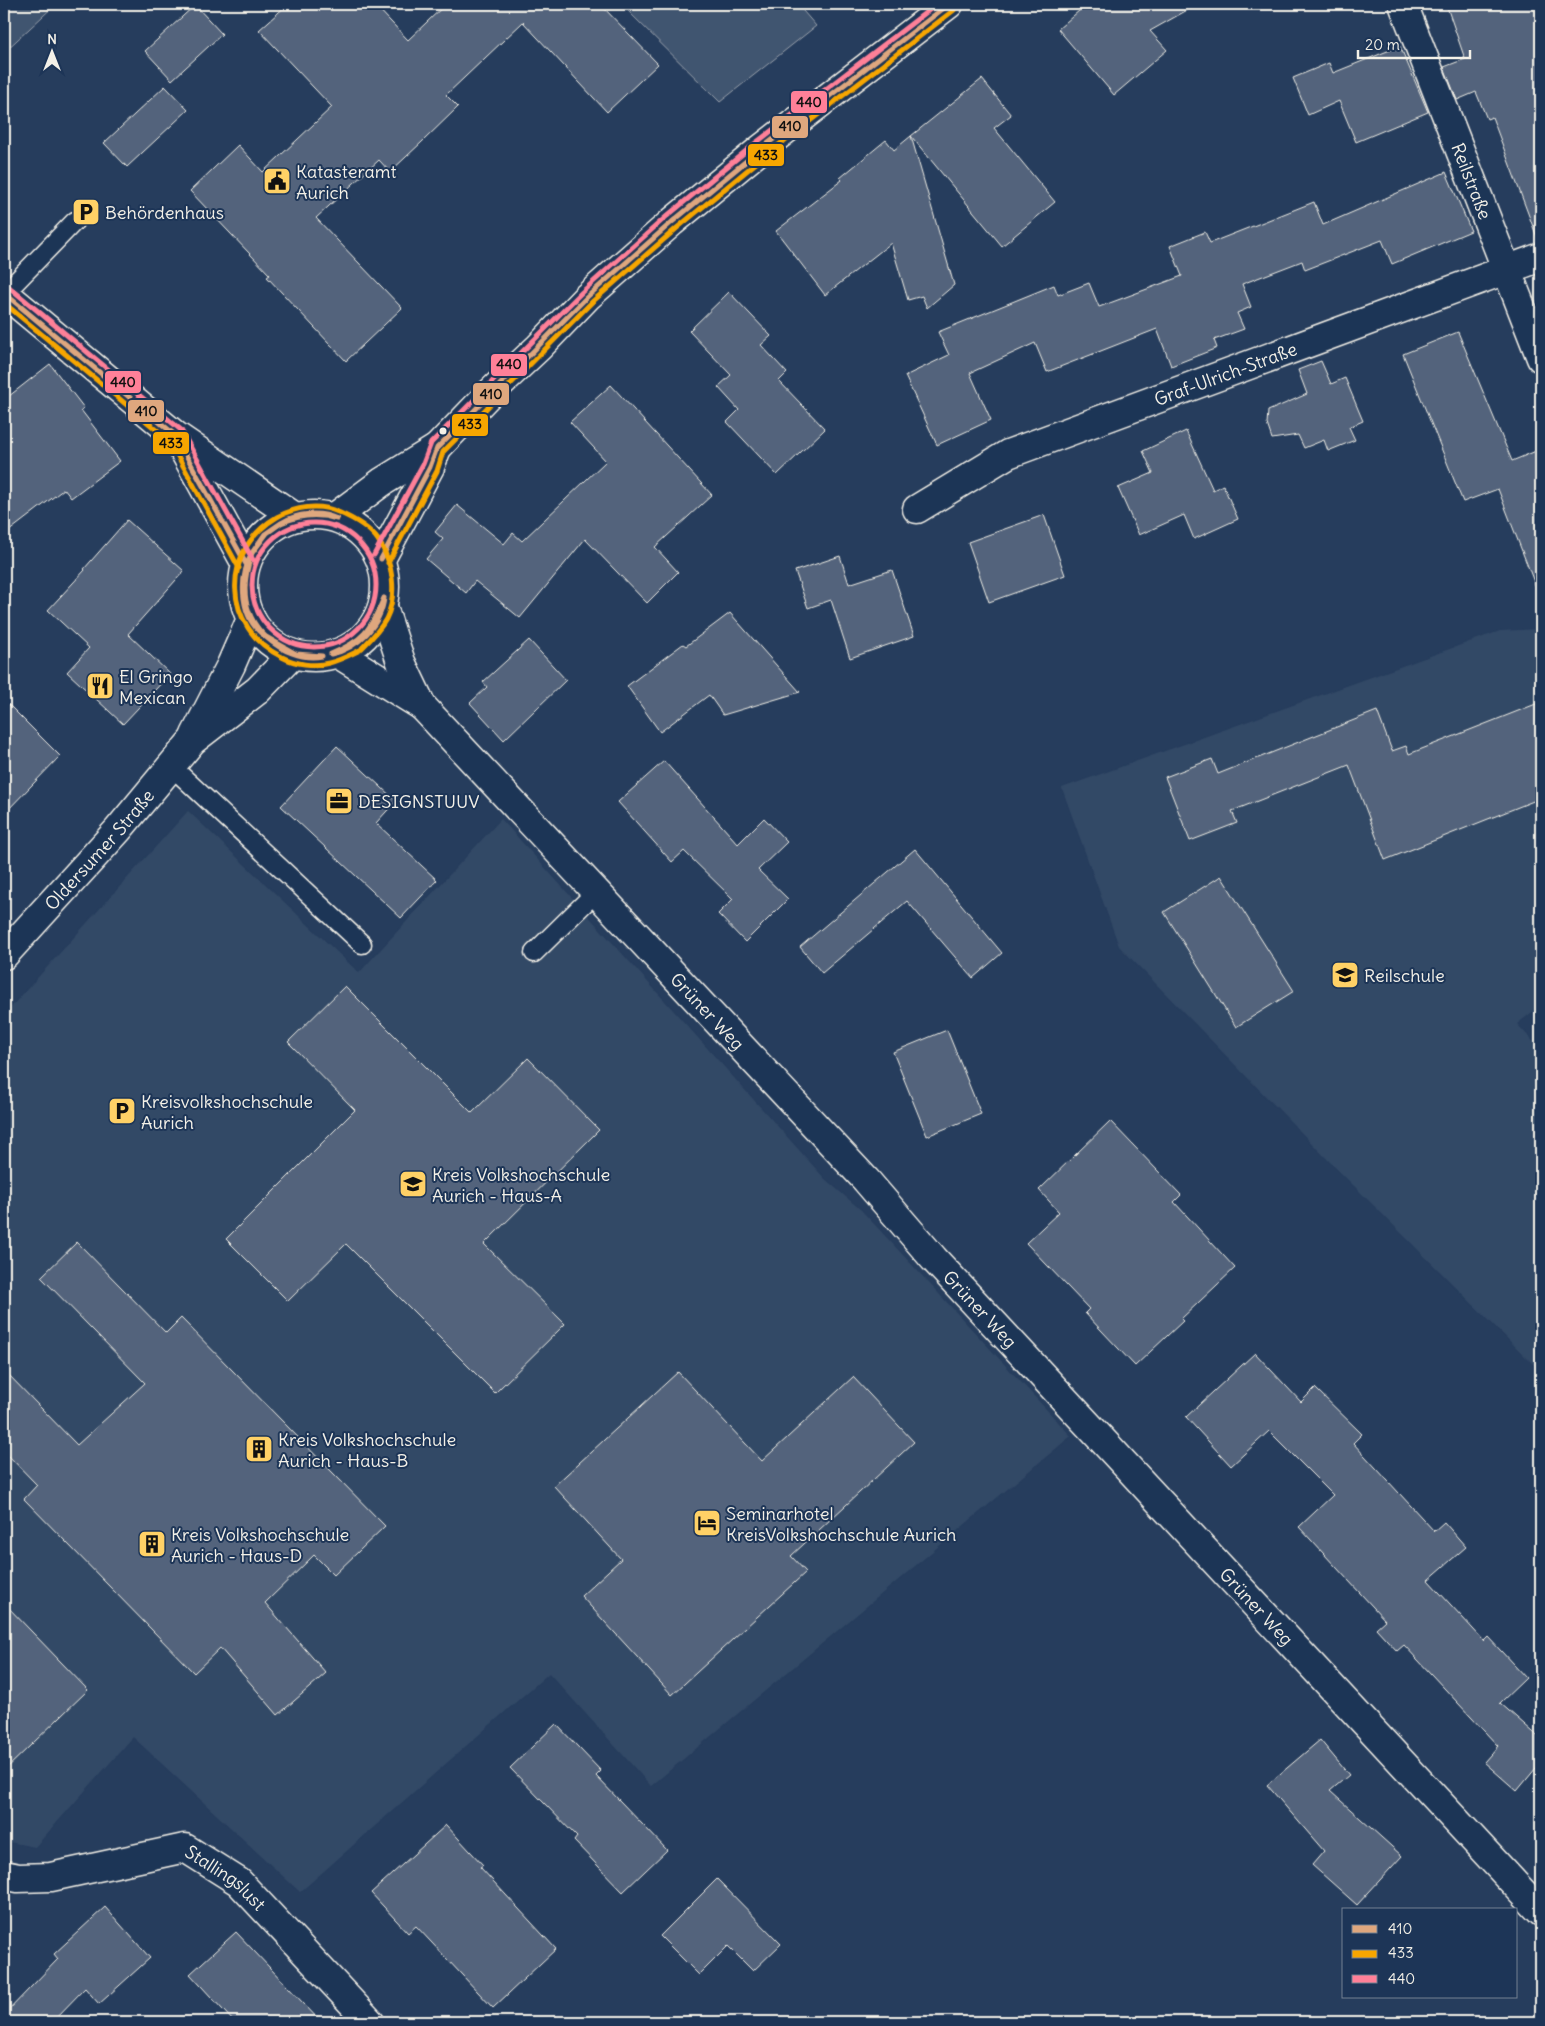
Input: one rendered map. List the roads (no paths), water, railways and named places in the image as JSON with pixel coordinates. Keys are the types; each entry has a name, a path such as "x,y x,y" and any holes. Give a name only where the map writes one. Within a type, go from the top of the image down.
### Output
{"street":[{"path":"336,517 382,482 436,448 488,395 540,347 587,297 672,222 762,148 949,4"},
{"name":"Reilstraße","path":"1403,4 1541,358"},
{"name":"Graf-Ulrich-Straße","path":"917,509 1008,454 1541,257"},
{"path":"4,293 175,434 295,517"},
{"path":"175,434 246,564"},
{"path":"381,559 430,466 436,448"},
{"path":"315,514 336,517 355,527 370,541 381,559 386,583 383,607 372,627 357,643 337,653 315,657 293,654 276,646 261,634 251,619 244,601 243,582 246,564 256,543 273,527 295,517 315,514"},
{"name":"Grüner Weg","path":"383,607 401,662 422,706"},
{"name":"Oldersumer Straße","path":"192,741 231,665 251,619"},
{"name":"Grüner Weg","path":"337,653 422,706 866,1180 934,1259 1541,1912"},
{"name":"Oldersumer Straße","path":"4,955 112,837 192,741 258,690 293,654"},
{"name":"Stallingslust","path":"8,1881 51,1876 185,1848 238,1882 370,2022"}],"lane":[{"path":"4,293 75,221"},
{"path":"171,766 362,944"},
{"path":"534,953 596,892"}],"place":[{"name":"Katasteramt Aurich","path":"277,181"},
{"name":"Behördenhaus","path":"86,212"},
{"name":"El Gringo Mexican","path":"100,686"},
{"name":"DESIGNSTUUV","path":"339,801"},
{"name":"Reilschule","path":"1345,975"},
{"name":"Kreisvolkshochschule Aurich","path":"122,1111"},
{"name":"Kreis Volkshochschule Aurich - Haus-A","path":"413,1184"},
{"name":"Kreis Volkshochschule Aurich - Haus-B","path":"259,1449"},
{"name":"Seminarhotel KreisVolkshochschule Aurich","path":"707,1523"},
{"name":"Kreis Volkshochschule Aurich - Haus-D","path":"152,1544"}]}
